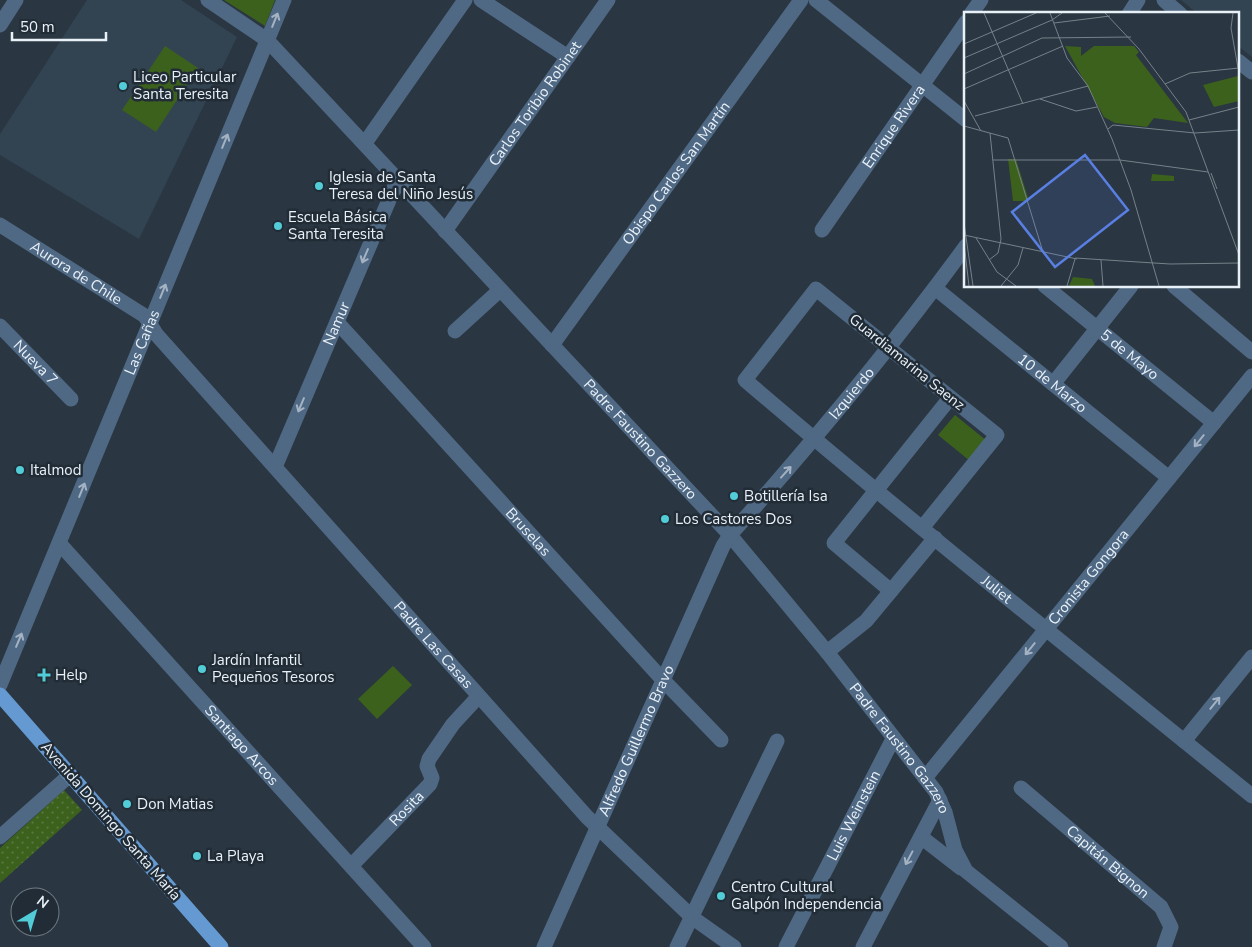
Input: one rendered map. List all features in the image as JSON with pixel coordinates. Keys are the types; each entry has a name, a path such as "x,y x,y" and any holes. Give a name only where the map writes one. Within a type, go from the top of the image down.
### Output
{"main road":[{"name":"Avenida Domingo Santa María","path":"0,695 221,947"}],"street":[{"path":"0,25 16,0"},
{"name":"Padre Faustino Gazzero","path":"208,0 267,40 730,535 827,652 925,778 940,800 955,850 966,871"},
{"name":"Las Cañas","path":"0,685 284,0"},
{"path":"365,143 465,0"},
{"path":"481,0 568,56"},
{"name":"Carlos Toribio Robinet","path":"445,231 608,0"},
{"name":"Obispo Carlos San Martín","path":"552,345 801,0"},
{"path":"816,0 964,118"},
{"path":"972,12 981,0"},
{"path":"1130,12 1138,0"},
{"path":"1164,0 1178,12"},
{"name":"Enrique Rivera","path":"822,230 964,25"},
{"path":"1240,63 1252,72"},
{"name":"Namur","path":"275,467 398,178"},
{"name":"Aurora de Chile","path":"0,225 144,316 150,324"},
{"name":"Izquierdo","path":"730,535 814,440 889,348 964,249"},
{"name":"10 de Marzo","path":"935,288 1169,478"},
{"name":"5 de Mayo","path":"1047,288 1214,422"},
{"path":"1053,384 1129,288"},
{"path":"1176,288 1252,352"},
{"name":"Guardiamarina Saenz","path":"745,380 816,289 997,436 922,528"},
{"path":"455,331 500,290"},
{"name":"Bruselas","path":"337,322 663,680 721,740"},
{"name":"Padre Las Casas","path":"150,324 478,697 597,827 692,918 734,947"},
{"name":"Nueva 7","path":"0,326 71,399"},
{"name":"Cronista Gongora","path":"925,778 1252,376"},
{"name":"Juliet","path":"745,380 814,440 1252,796"},
{"path":"891,591 834,543 950,398"},
{"name":"Alfredo Guillermo Bravo","path":"544,947 720,553 730,535"},
{"path":"827,652 866,621 935,538"},
{"name":"Santiago Arcos","path":"60,544 424,947"},
{"path":"1184,741 1252,657"},
{"name":"Rosita","path":"350,866 430,784 432,778 427,766 429,760 453,724 478,697"},
{"name":"Luis Weinstein","path":"786,947 893,739"},
{"path":"676,947 692,918 777,741"},
{"path":"0,837 70,775"},
{"name":"Capitán Bignon","path":"1021,788 1162,907 1171,927 1164,947"},
{"path":"863,947 940,800"},
{"name":"Padre Faustino Gazzero","path":"920,837 1062,947"}],"shaded area":[{"name":"Liceo Particular Santa Teresita","path":"87,0 181,0 237,37 139,239 0,155 0,134"},
{"path":"1181,0 1252,0 1252,57 1240,48 1240,12 1196,12"}],"green space":[{"path":"224,0 275,0 265,26"},
{"path":"165,46 198,68 156,132 122,110"},
{"path":"955,415 987,441 970,461 938,435"},
{"path":"393,666 412,685 377,719 358,699"},
{"path":"64,790 82,810 0,883 0,848"}],"place":[{"name":"Liceo Particular Santa Teresita","path":"123,86"},
{"name":"Iglesia de Santa Teresa del Niño Jesús","path":"319,186"},
{"name":"Escuela Básica Santa Teresita","path":"278,226"},
{"name":"Italmod","path":"20,470"},
{"name":"Botillería Isa","path":"734,496"},
{"name":"Los Castores Dos","path":"665,519"},
{"name":"Jardín Infantil Pequeños Tesoros","path":"202,669"},
{"name":"Help","path":"44,675"},
{"name":"Don Matias","path":"127,804"},
{"name":"La Playa","path":"197,856"},
{"name":"Centro Cultural Galpón Independencia","path":"721,896"}]}
